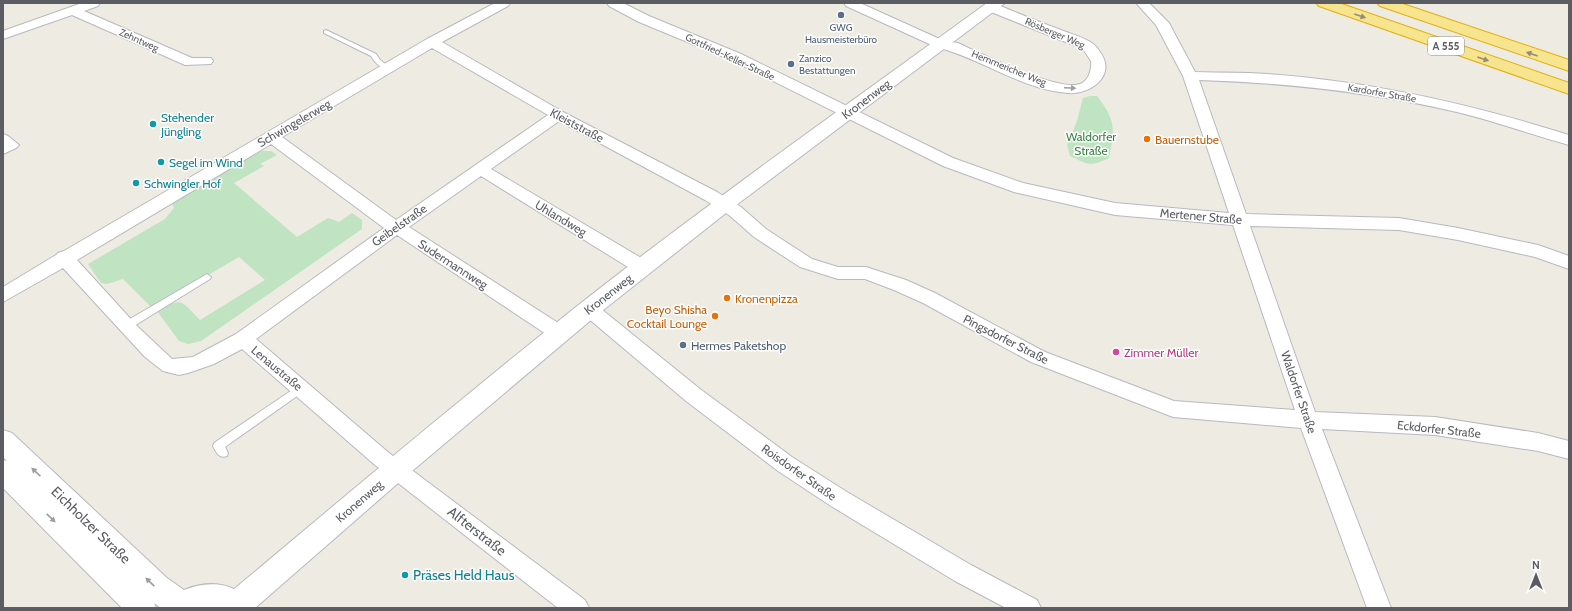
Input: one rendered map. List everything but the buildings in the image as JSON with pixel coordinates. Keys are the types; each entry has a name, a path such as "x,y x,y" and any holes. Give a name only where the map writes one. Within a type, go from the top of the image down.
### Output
{"highway":[{"name":"A 555","path":"1324,3 1569,89"},
{"name":"A 555","path":"1385,3 1569,66"}],"street":[{"path":"3,35 94,3"},
{"name":"Schwingelerweg","path":"3,295 432,42 504,3"},
{"name":"Gottfried-Keller-Straße","path":"613,3 644,19 736,57 847,113"},
{"name":"Hemmericher Weg","path":"850,3 941,44 953,46 1037,82 1064,88 1080,89 1090,83 1096,75"},
{"name":"Waldorfer Straße","path":"1142,3 1162,23 1190,76 1308,420 1379,608"},
{"name":"Kronenweg","path":"236,607 396,469 589,309 724,204 994,5"},
{"name":"Rösberger Weg","path":"994,5 1088,46 1096,54 1098,64 1096,75"},
{"name":"Zehntweg","path":"73,11 190,62 206,61"},
{"name":"Kleiststraße","path":"432,42 558,115 724,204"},
{"name":"Kardorfer Straße","path":"1190,76 1277,79 1348,87 1450,106 1569,140"},
{"name":"Mertener Straße","path":"847,113 948,162 1020,188 1115,209 1240,220 1399,224 1458,234 1538,251 1569,263"},
{"name":"Geibelstraße","path":"243,339 397,227 558,115"},
{"name":"Sudermannweg","path":"271,136 386,222 397,227 559,333"},
{"path":"3,140 11,145 3,150"},
{"name":"Uhlandweg","path":"480,169 642,268"},
{"name":"Pingsdorfer Straße","path":"724,204 735,211 760,233 806,263 838,273 866,273 900,285 929,298 1038,357 1173,409 1308,420"},
{"name":"Lenaustraße","path":"64,258 126,326 162,361 170,366 182,366 207,359 243,339 396,469"},
{"name":"Roisdorfer Straße","path":"589,309 693,395 785,464 839,499 963,573 1029,608"},
{"name":"Eckdorfer Straße","path":"1308,420 1435,426 1538,442 1569,450"},
{"name":"Eichholzer Straße","path":"3,441 157,588 179,606 196,599 209,597 222,598 236,607"},
{"name":"Alfterstraße","path":"396,469 577,608"},
{"name":"Eichholzer Straße","path":"3,471 142,608"}],"lane":[{"path":"326,32 374,55 377,61 388,68"},
{"path":"126,326 207,278"},
{"path":"223,453 218,446 301,388"}],"green space":[{"name":"Waldorfer Straße","path":"1097,96 1108,112 1111,119 1113,132 1109,158 1093,164 1086,163 1070,156 1067,145 1077,121 1083,98"},
{"path":"261,151 271,151 277,155 260,164 264,166 234,183 297,237 328,218 339,222 352,213 362,220 362,229 201,341 188,344 179,341 157,311 177,302 188,308 200,320 265,280 239,257 152,308 123,279 107,284 101,283 88,264 165,219 174,208 172,203"}],"place":[{"name":"GWG Hausmeisterbüro","path":"841,15"},
{"name":"Zanzico Bestattungen","path":"791,64"},
{"name":"Stehender Jüngling","path":"153,124"},
{"name":"Bauernstube","path":"1147,139"},
{"name":"Segel im Wind","path":"161,162"},
{"name":"Schwingler Hof","path":"136,183"},
{"name":"Kronenpizza","path":"727,298"},
{"name":"Beyo Shisha Cocktail Lounge","path":"715,316"},
{"name":"Hermes Paketshop","path":"683,345"},
{"name":"Zimmer Müller","path":"1116,352"},
{"name":"Präses Held Haus","path":"405,575"}]}
